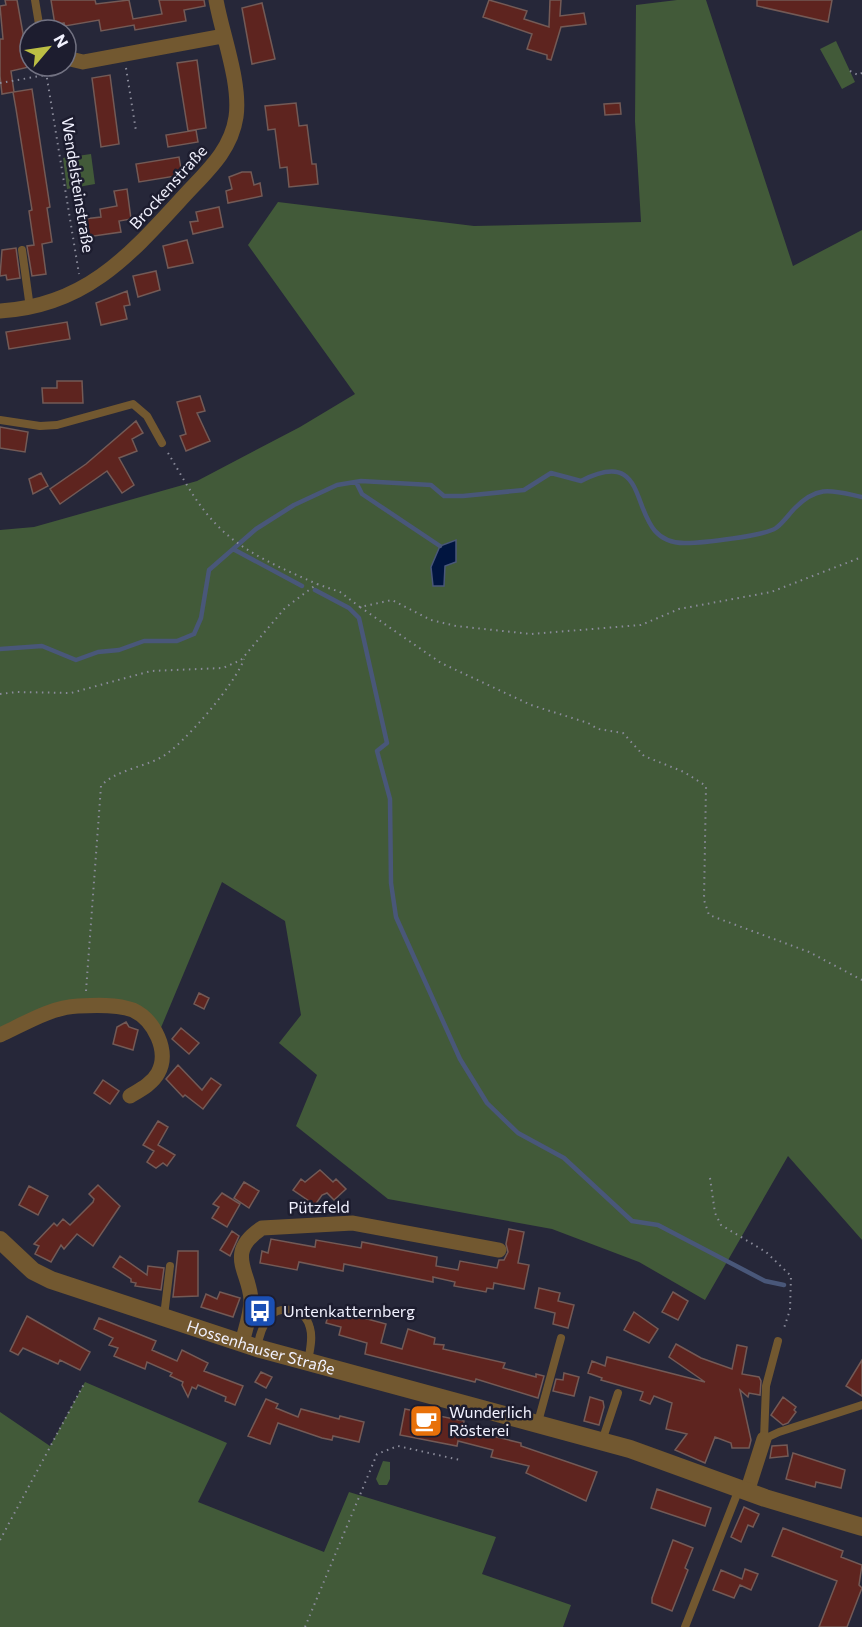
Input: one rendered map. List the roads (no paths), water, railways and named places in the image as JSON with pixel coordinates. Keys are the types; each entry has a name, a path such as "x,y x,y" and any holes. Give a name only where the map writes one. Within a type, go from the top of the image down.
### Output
{"street":[{"name":"Brockenstraße","path":"0,311 30,308 82,289 102,278 128,257 221,156 233,129 236,105 216,0"},
{"path":"78,61 83,62 223,36"},
{"path":"0,1035 52,1012 85,1006 132,1010 147,1020 157,1035 162,1049 159,1072 145,1087 130,1096"},
{"name":"Pützfeld","path":"250,1345 251,1302 241,1270 242,1255 255,1233 262,1228 353,1223 499,1250"},
{"name":"Hossenhauser Straße","path":"0,1240 25,1264 43,1277 250,1345 602,1441 743,1490 862,1527"},
{"path":"743,1490 764,1439"}],"lane":[{"path":"35,0 38,18"},
{"path":"22,250 30,308"},
{"path":"0,420 39,426 57,425 133,404 147,416 162,443"},
{"path":"164,1316 170,1266"},
{"path":"250,1345 269,1317 283,1310 301,1313 310,1325 308,1362"},
{"path":"538,1422 561,1338"},
{"path":"778,1341 765,1393 764,1439 862,1405"},
{"path":"602,1441 618,1393"},
{"path":"685,1627 743,1490"}],"water":[{"path":"456,540 456,562 445,566 444,586 433,586 431,567 440,546"}],"waterway":[{"path":"0,649 42,646 76,660 98,652 119,650 144,641 177,641 194,634 201,618 209,570 256,529 294,505 337,485 361,481 431,485 444,496 463,496 524,490 551,473 581,481 606,472 622,474 632,483 653,528 666,539 686,543 769,531 779,526 804,500 819,492 827,491 862,497"},
{"path":"356,482 362,494 440,546"},
{"path":"233,549 302,586"},
{"path":"315,590 349,608 359,618 387,743 377,751 390,799 391,883 396,917 460,1059 487,1103 518,1133 564,1158 632,1221 658,1225 765,1281 784,1285"}],"place":[{"name":"Untenkatternberg","path":"260,1311"},
{"name":"Wunderlich Rösterei","path":"426,1421"}]}
